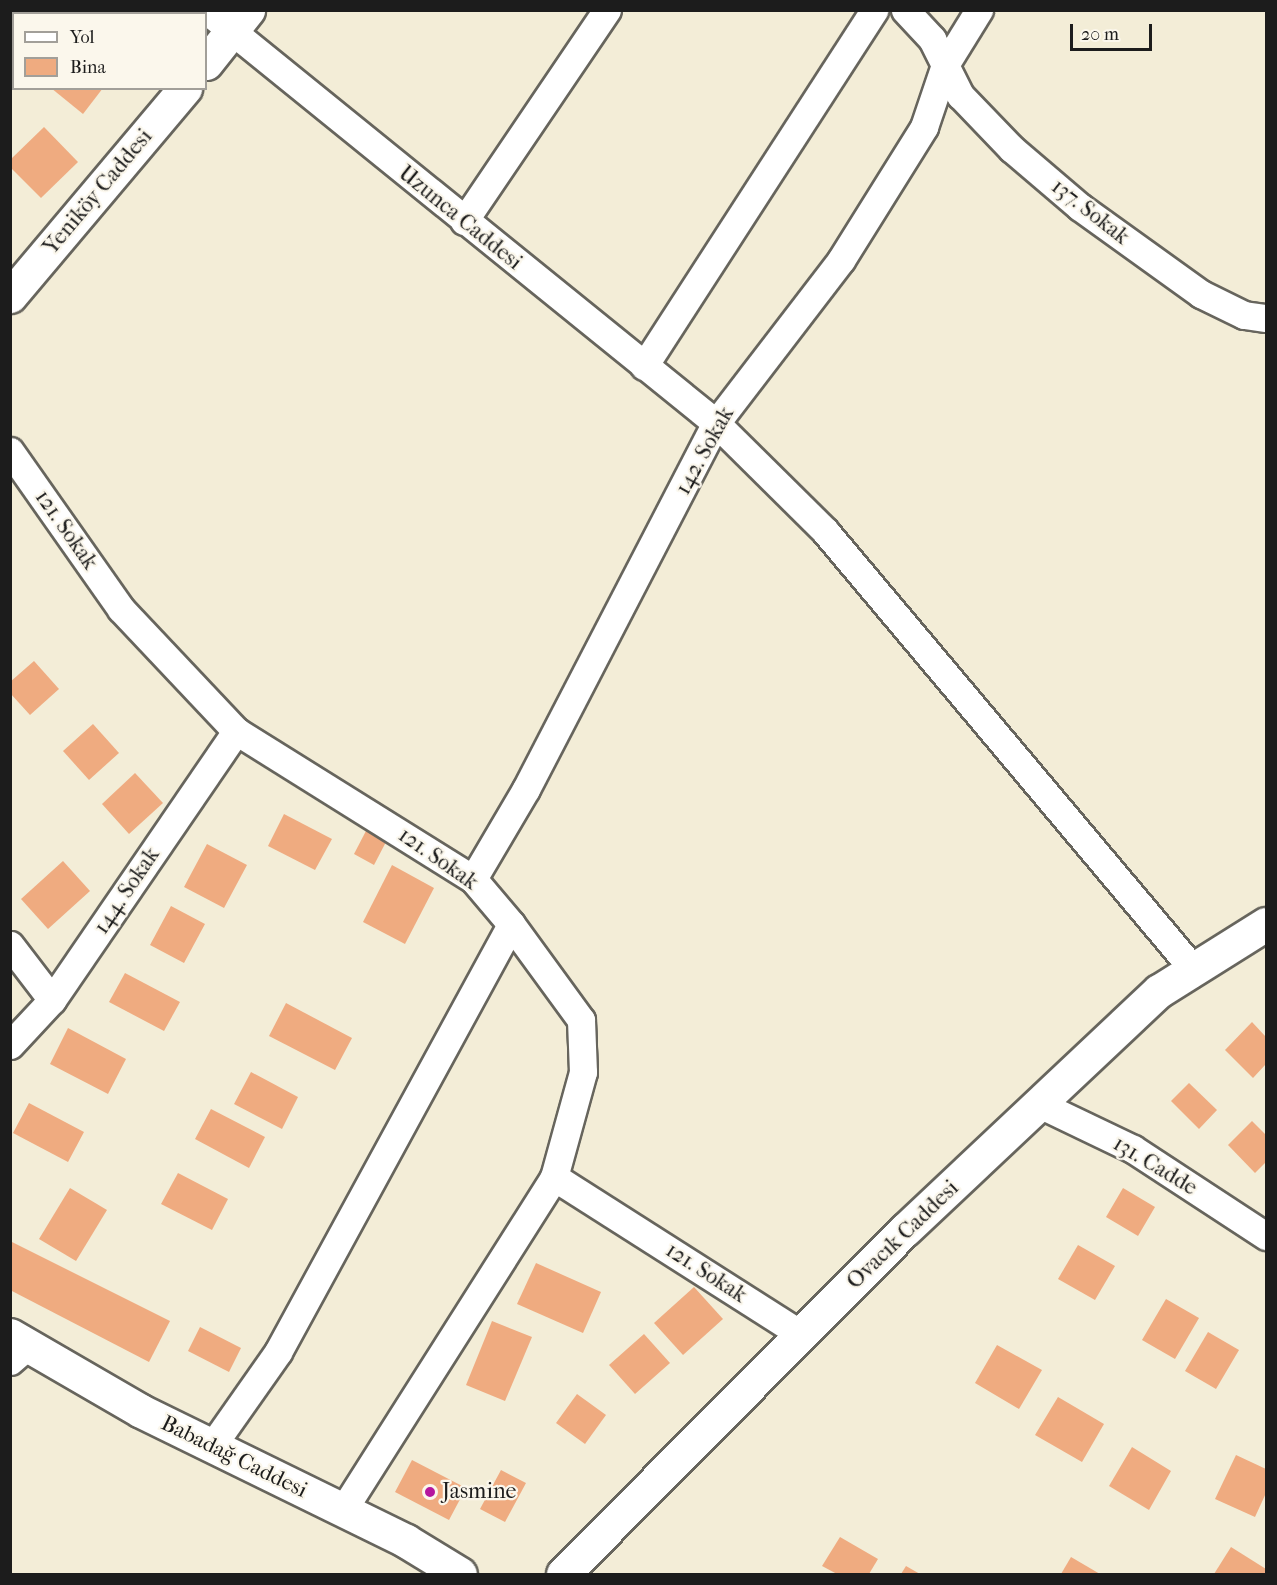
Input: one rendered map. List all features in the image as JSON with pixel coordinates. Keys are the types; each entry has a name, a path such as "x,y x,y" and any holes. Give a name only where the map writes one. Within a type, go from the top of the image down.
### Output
{"main road":[{"path":"207,62 240,21"},
{"name":"Yeniköy Caddesi","path":"10,296 182,90"},
{"name":"Ovacık Caddesi","path":"563,1575 802,1335 1039,1104 1159,991 1266,924"},
{"name":"Babadağ Caddesi","path":"16,1348 343,1510 460,1575"}],"street":[{"name":"Uzunca Caddesi","path":"206,10 240,21 464,222 716,423 825,531 1194,969"},
{"path":"464,222 608,10"},
{"path":"644,366 874,10"},
{"name":"137. Sokak","path":"905,10 932,39 960,95 1080,207 1201,294 1244,315 1266,318"},
{"name":"142. Sokak","path":"473,879 532,779 716,423 841,260 924,127 945,65 979,10"},
{"name":"121. Sokak","path":"10,452 121,609 236,731 473,879 512,924 581,1020 583,1072 554,1177 802,1335"},
{"name":"144. Sokak","path":"10,1045 52,1000 236,731"},
{"path":"212,1446 278,1352 512,924"},
{"path":"10,945 52,1000"},
{"name":"131. Cadde","path":"1039,1104 1133,1149 1266,1236"},
{"path":"343,1510 554,1177"}],"building":[{"path":"50,10 115,10 117,12 49,12"},
{"path":"53,90 101,90 83,114"},
{"path":"44,127 78,162 41,198 10,167 10,160"},
{"path":"34,661 59,689 30,715 10,693 10,682"},
{"path":"93,724 119,753 89,780 63,751"},
{"path":"135,773 163,803 129,834 102,804"},
{"path":"284,814 332,839 315,870 268,846"},
{"path":"367,829 387,840 374,865 354,854"},
{"path":"207,844 247,865 224,908 184,887"},
{"path":"63,861 90,891 48,929 21,899"},
{"path":"392,865 434,888 405,944 363,922"},
{"path":"171,906 205,924 184,963 150,945"},
{"path":"125,973 180,1002 164,1031 109,1002"},
{"path":"286,1003 352,1038 335,1070 269,1036"},
{"path":"1252,1022 1266,1037 1266,1064 1253,1078 1225,1050"},
{"path":"68,1028 126,1059 108,1094 50,1064"},
{"path":"251,1072 298,1097 282,1129 234,1104"},
{"path":"1189,1083 1217,1110 1199,1129 1171,1101"},
{"path":"29,1103 84,1132 68,1162 13,1133"},
{"path":"211,1109 265,1137 249,1168 195,1139"},
{"path":"1252,1121 1266,1135 1266,1162 1255,1173 1228,1145"},
{"path":"178,1173 228,1199 212,1230 161,1204"},
{"path":"70,1188 107,1210 76,1261 39,1239"},
{"path":"1123,1188 1155,1207 1138,1236 1106,1217"},
{"path":"10,1241 170,1321 149,1362 10,1290"},
{"path":"1078,1245 1115,1266 1095,1300 1058,1279"},
{"path":"536,1263 601,1292 583,1333 517,1304"},
{"path":"694,1287 723,1319 683,1355 654,1323"},
{"path":"1166,1299 1199,1318 1175,1359 1142,1340"},
{"path":"492,1321 532,1337 505,1401 466,1385"},
{"path":"200,1327 241,1348 229,1372 188,1351"},
{"path":"1208,1332 1239,1350 1216,1389 1185,1371"},
{"path":"644,1334 670,1363 635,1394 609,1365"},
{"path":"997,1345 1042,1370 1019,1409 975,1383"},
{"path":"577,1394 606,1415 585,1444 556,1423"},
{"path":"1058,1397 1104,1424 1082,1462 1035,1435"},
{"path":"1132,1447 1171,1471 1149,1510 1109,1486"},
{"path":"1236,1455 1266,1469 1266,1493 1255,1517 1215,1499"},
{"path":"412,1460 466,1488 449,1520 395,1492"},
{"path":"501,1470 526,1483 505,1522 480,1509"},
{"path":"840,1537 878,1559 869,1574 837,1574 822,1566"},
{"path":"1231,1547 1266,1569 1266,1574 1214,1574"},
{"path":"1071,1557 1100,1574 1061,1574"},
{"path":"906,1566 920,1574 901,1574"}],"place":[{"name":"Jasmine","path":"430,1492"}]}
